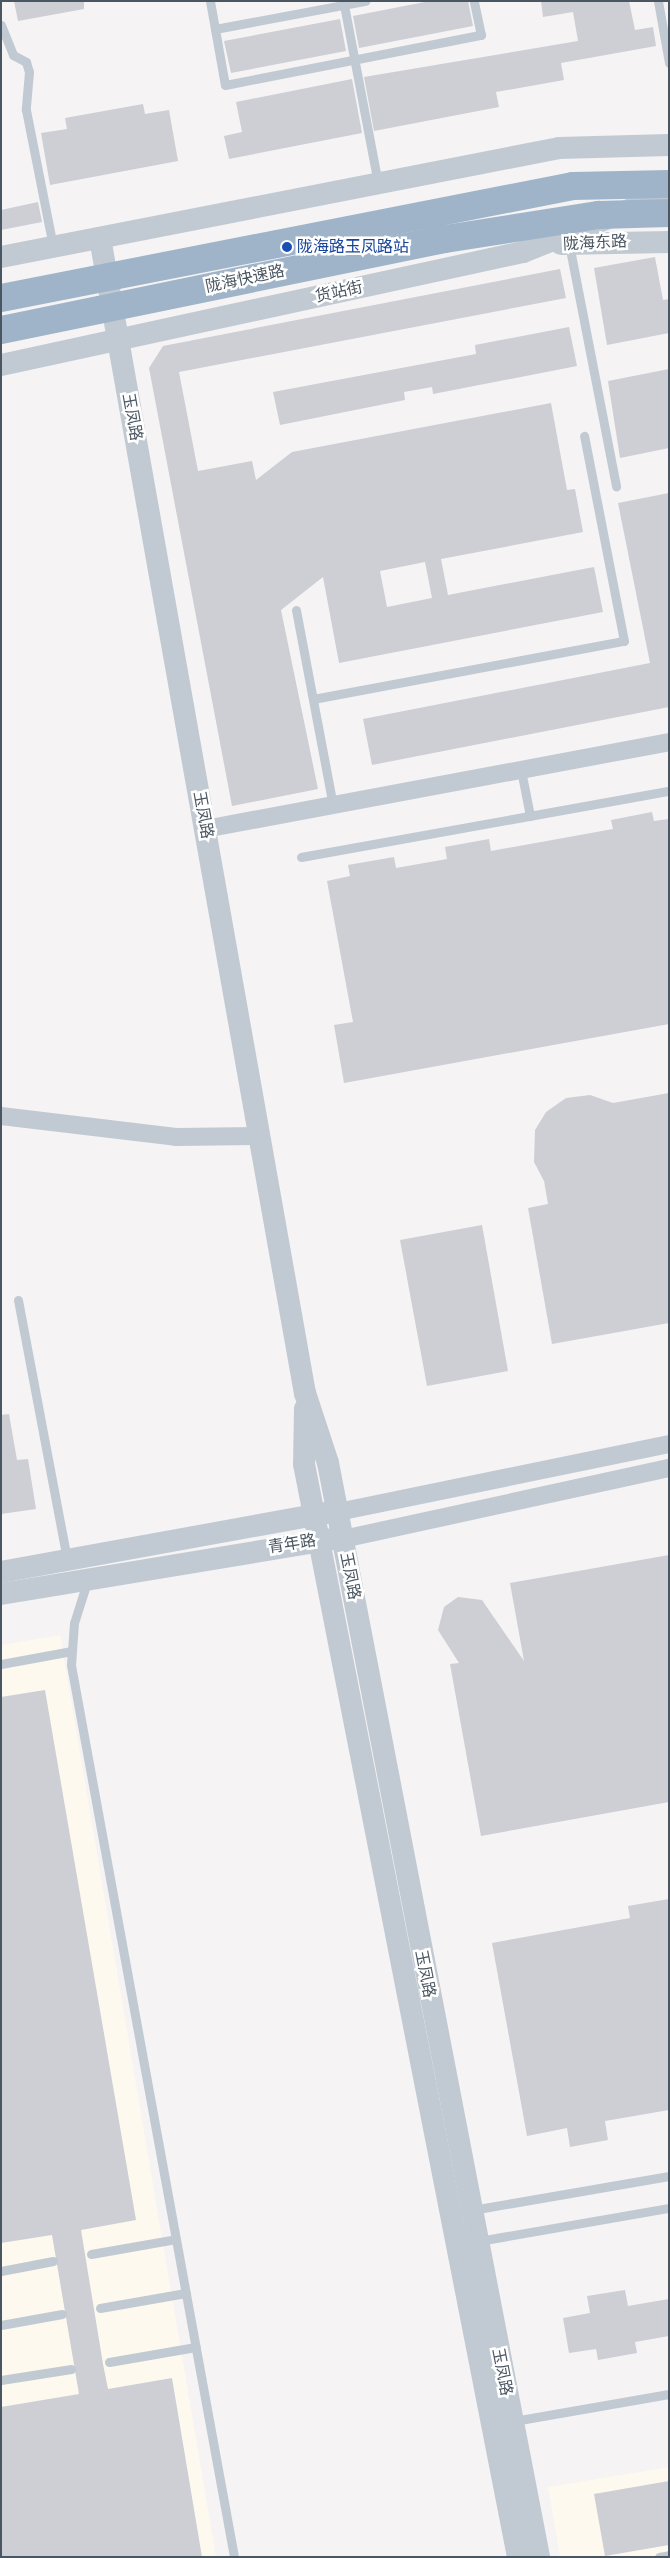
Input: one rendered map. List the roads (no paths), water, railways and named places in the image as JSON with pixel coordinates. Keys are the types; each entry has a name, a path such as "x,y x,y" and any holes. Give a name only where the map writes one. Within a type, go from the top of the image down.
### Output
{"highway":[{"name":"陇海快速路","path":"1,298 573,186 669,184"},
{"name":"陇海快速路","path":"1,330 455,237 599,215 669,212"}],"street":[{"path":"1,257 559,148 669,145"},
{"name":"货站街","path":"1,365 523,252 669,194"},
{"name":"玉凤路","path":"100,238 305,1394 328,1463 338,1512 469,2210 539,2557"},
{"name":"陇海东路","path":"523,252 568,242 669,242"},
{"path":"205,829 669,742"},
{"path":"1,1116 176,1136 260,1136"},
{"name":"玉凤路","path":"305,1394 304,1464 518,2557"},
{"name":"青年路","path":"1,1572 338,1512 669,1444"},
{"name":"青年路","path":"1,1594 319,1540 342,1539 669,1468"}],"lane":[{"path":"210,1 225,85 481,35 474,1"},
{"path":"215,29 364,1"},
{"path":"658,1 669,63"},
{"path":"344,5 378,183"},
{"path":"1,25 13,55 26,62 29,72 26,110 53,246"},
{"path":"568,242 616,486"},
{"path":"313,699 624,641 584,436"},
{"path":"296,610 333,805"},
{"path":"521,770 530,816"},
{"path":"301,858 669,791"},
{"path":"18,1300 67,1560"},
{"path":"89,1578 74,1623 72,1651 234,2557"},
{"path":"1,1664 72,1651"},
{"path":"469,2210 669,2176"},
{"path":"476,2242 669,2208"},
{"path":"91,2254 176,2239"},
{"path":"1,2271 53,2261"},
{"path":"100,2308 186,2293"},
{"path":"1,2325 62,2314"},
{"path":"109,2362 196,2347"},
{"path":"1,2380 71,2368"},
{"path":"512,2421 669,2394"},
{"path":"659,2557 669,2555"}],"place":[{"name":"陇海路玉凤路站","path":"287,247"}]}
